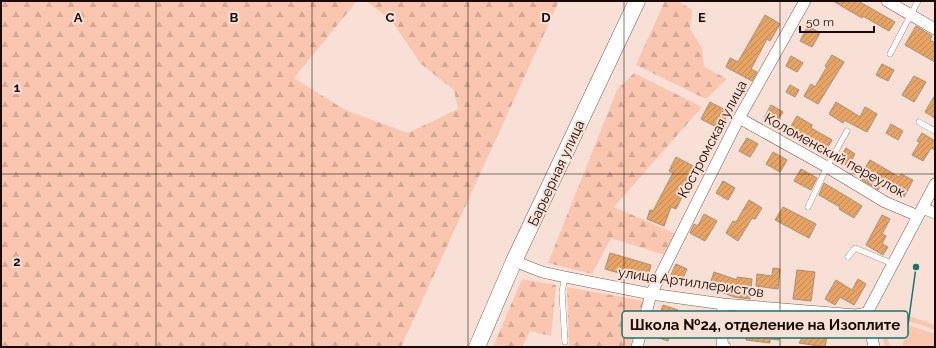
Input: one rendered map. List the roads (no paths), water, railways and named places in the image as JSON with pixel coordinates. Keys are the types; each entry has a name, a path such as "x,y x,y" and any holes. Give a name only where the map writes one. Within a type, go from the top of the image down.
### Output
{"street":[{"name":"Барьерная улица","path":"477,347 514,261 637,1"},
{"name":"Костромская улица","path":"637,347 651,294 739,118 805,1"},
{"path":"887,1 935,29"},
{"name":"Коломенский переулок","path":"739,118 827,167 885,202 920,212 935,213"},
{"path":"874,347 867,313 935,184"},
{"name":"улица Артиллеристов","path":"514,261 542,272 651,294 723,304 856,315 867,313"},
{"path":"723,304 722,343 725,347"}],"lane":[{"path":"890,54 918,1"},
{"path":"919,122 935,131"},
{"path":"808,208 827,167 847,131"},
{"path":"848,257 855,248 893,264"},
{"path":"565,277 562,292 565,342"}],"place":[{"name":"Школа №24, отделение на Изоплите","path":"916,267"}]}
